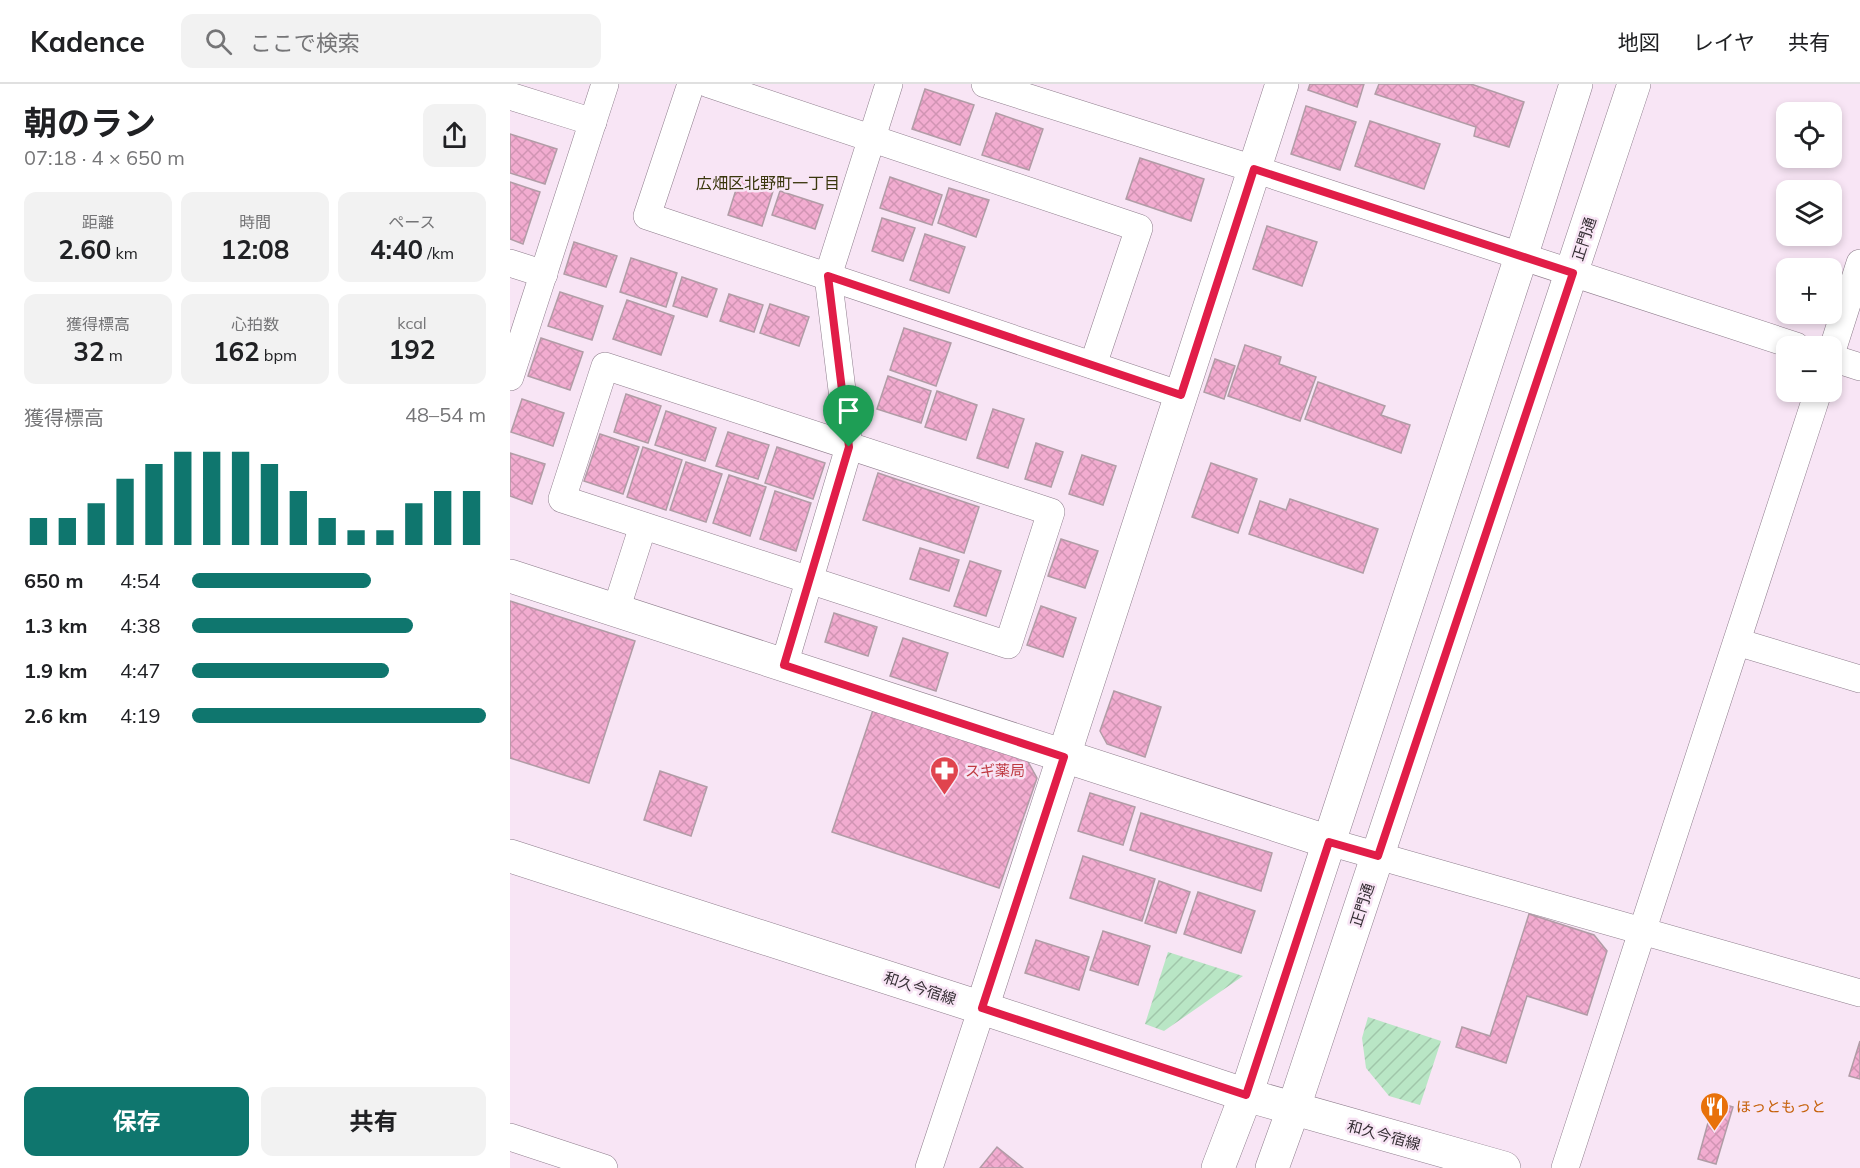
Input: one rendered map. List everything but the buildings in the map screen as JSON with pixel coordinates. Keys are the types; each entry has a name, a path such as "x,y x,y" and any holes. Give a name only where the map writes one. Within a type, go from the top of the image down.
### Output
{"street":[{"path":"510,377 605,84"},
{"path":"691,84 647,216 1181,395"},
{"path":"709,84 1139,228 1093,365"},
{"path":"784,665 849,447 828,276 889,84"},
{"path":"985,84 1776,339"},
{"path":"929,1168 1282,84"},
{"path":"1218,1168 1246,1095 1576,84"},
{"name":"正門通","path":"1272,1168 1573,273 1634,84"},
{"path":"510,96 593,122"},
{"path":"510,263 543,274"},
{"path":"1837,336 1860,263"},
{"path":"1842,361 1860,367"},
{"path":"605,366 1051,512 1008,645 643,526 561,499 605,366"},
{"path":"1565,1168 1815,402"},
{"path":"616,610 643,526"},
{"path":"510,576 1329,842 1860,993"},
{"path":"1737,642 1860,679"},
{"name":"和久今宿線","path":"510,856 1293,1110 1504,1168"},
{"path":"510,1137 604,1168"}],"green space":[{"path":"1168,952 1243,976 1164,1031 1145,1024"},
{"path":"1368,1017 1441,1041 1420,1105 1389,1096 1366,1068 1362,1038"}],"place":[{"name":"スギ薬局","path":"944,796"},
{"name":"ほっともっと","path":"1715,1132"}],"district":[{"name":"広畑区北野町一丁目","path":"768,183"}],"route":[{"path":"1254,169 1573,273 1378,856 1329,842 1246,1095 982,1008 1064,757 784,665 849,447 828,276 1181,395 1254,169"}]}
